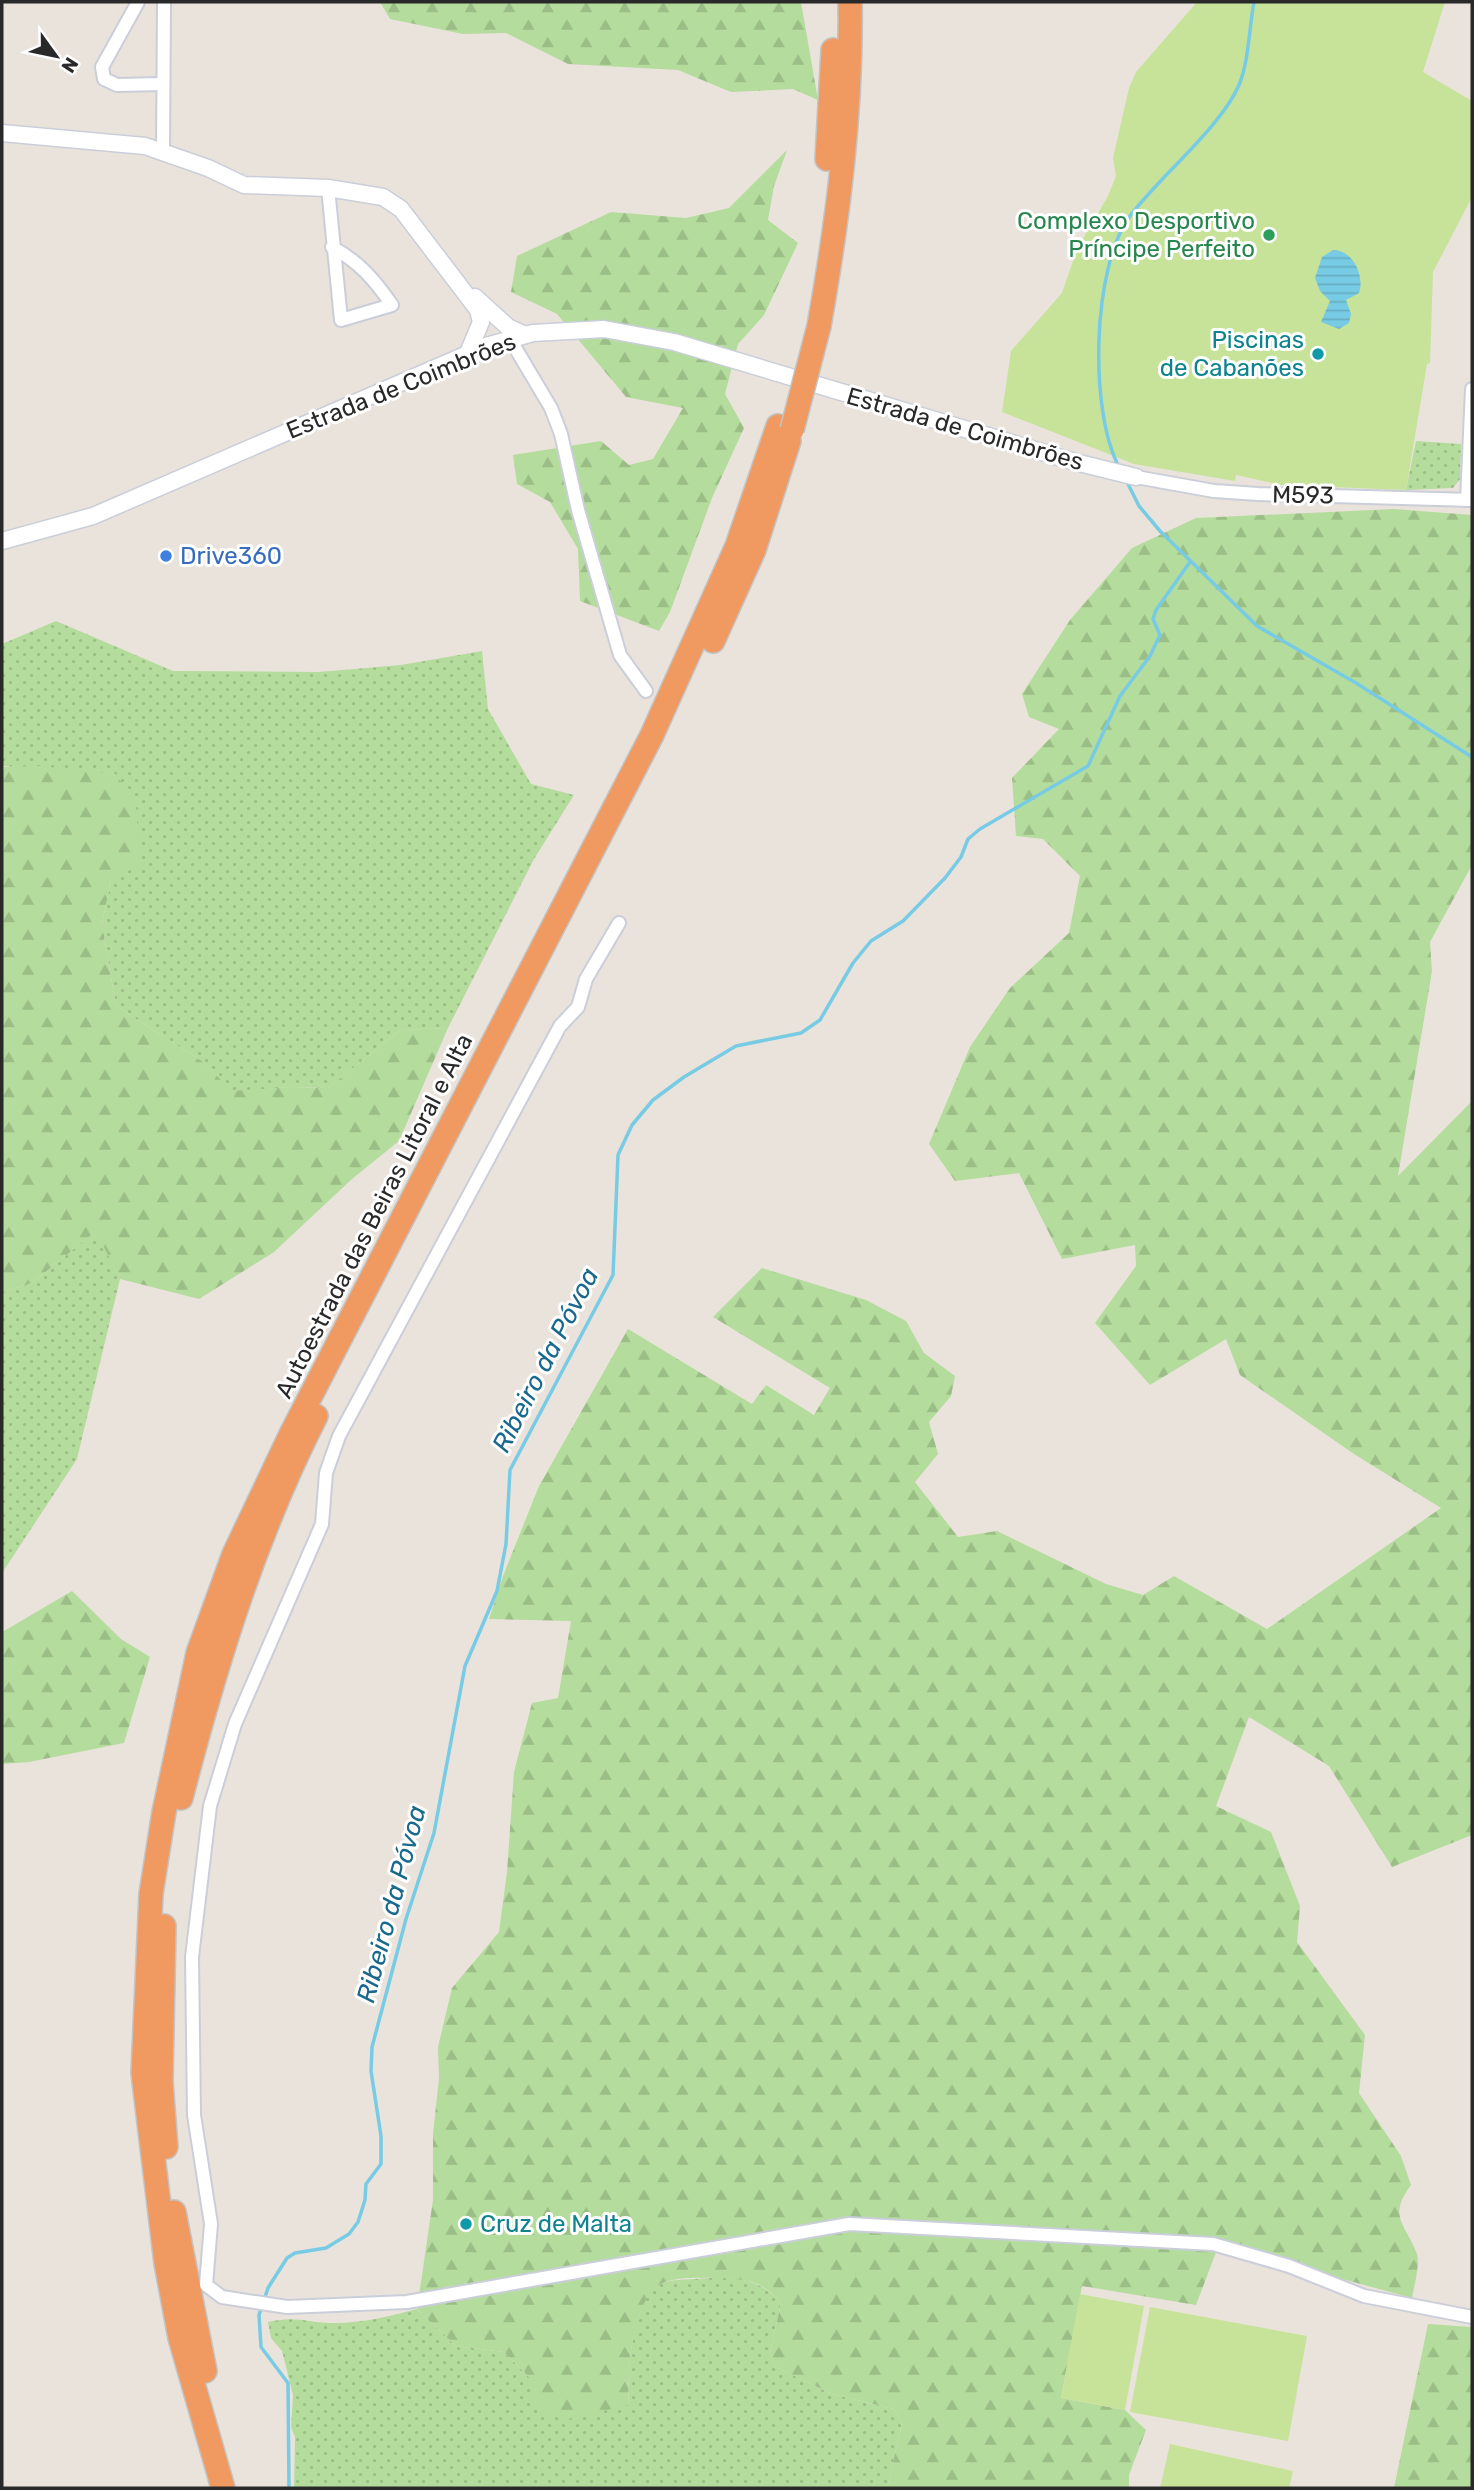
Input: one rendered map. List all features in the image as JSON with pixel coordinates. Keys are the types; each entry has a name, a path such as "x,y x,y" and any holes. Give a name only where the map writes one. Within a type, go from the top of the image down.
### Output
{"highway":[{"name":"Autoestrada das Beiras Litoral e Alta","path":"812,324 829,132 834,2"},
{"name":"Autoestrada das Beiras Litoral e Alta","path":"238,2488 215,2415 181,2254 167,2165 161,2082 166,1893 177,1812 208,1697 250,1562 311,1427 671,729 754,550 835,235 844,142 850,2"},
{"name":"Autoestrada das Beiras Litoral e Alta","path":"223,2488 180,2338 166,2263 143,2073 151,1894 164,1812 198,1653 234,1554 290,1434 657,723 737,547 785,428"}],"street":[{"path":"138,2 102,67 104,79 117,85 163,84"},
{"path":"163,152 164,2"},
{"path":"2,133 119,143 163,152 244,185 328,188 383,197 401,209 478,310 511,339"},
{"path":"328,188 332,247 341,320 392,305 373,276 354,259 332,247"},
{"path":"448,270 493,315 511,339 558,426 578,510 620,655 646,691"},
{"path":"468,353 481,322 478,310"},
{"name":"Estrada de Coimbrões","path":"2,541 93,516 468,353 511,339 604,329 674,342 1136,477"},
{"path":"1470,500 1472,389"},
{"name":"M593","path":"1136,477 1214,491 1470,500"},
{"path":"619,923 586,979 578,1007 560,1026 339,1436 326,1474 323,1524 236,1724 210,1806 192,1957 194,2115 211,2224 206,2285 222,2297 261,2304 334,2307 428,2300 849,2224 1213,2244 1289,2266 1364,2296 1472,2317"}],"green space":[{"path":"380,2 801,2 818,100 793,89 731,92 678,70 568,64 506,33 463,34 390,19"},
{"name":"Complexo Desportivo Príncipe Perfeito","path":"1197,2 1445,2 1423,72 1472,101 1472,197 1433,272 1430,363 1427,364 1406,490 1281,485 1236,475 1235,481 1134,464 1002,412 1011,351 1062,293 1077,249 1108,196 1116,176 1113,158 1129,88 1136,72"},
{"path":"787,150 774,186 768,220 798,243 764,315 738,344 725,394 744,428 712,498 670,612 659,631 580,601 578,549 550,502 517,484 513,455 601,441 629,465 653,459 683,408 626,397 557,314 511,292 517,256 611,212 686,218 729,208"},
{"path":"1416,441 1461,444 1460,479 1453,488 1406,490"},
{"path":"1394,509 1472,515 1472,865 1430,942 1432,971 1398,1176 1472,1101 1472,1835 1392,1867 1329,1766 1249,1717 1216,1806 1271,1832 1300,1906 1297,1942 1365,2035 1359,2093 1401,2156 1411,2185 1400,2205 1399,2213 1418,2259 1412,2298 1335,2277 1221,2239 1196,2305 1082,2286 1061,2398 1125,2410 1146,2430 1129,2475 1129,2488 887,2488 902,2423 894,2409 832,2394 776,2367 770,2353 781,2303 761,2286 738,2279 697,2278 667,2281 651,2293 643,2305 633,2339 629,2405 564,2420 532,2406 530,2378 504,2352 456,2346 417,2309 433,2200 433,2134 439,2078 438,2047 452,1988 499,1932 507,1872 514,1772 532,1703 558,1698 571,1621 489,1619 539,1486 628,1329 752,1404 766,1385 814,1415 830,1388 713,1317 762,1268 866,1300 906,1321 924,1353 955,1376 951,1396 929,1422 938,1454 915,1482 958,1537 997,1531 1106,1584 1143,1595 1174,1576 1267,1629 1441,1508 1354,1454 1240,1375 1226,1339 1150,1385 1095,1323 1136,1266 1135,1245 1062,1259 1019,1173 955,1181 929,1144 970,1047 1010,988 1069,933 1080,876 1043,839 1016,836 1012,778 1059,729 1029,717 1022,694 1070,620 1132,548 1196,518"},
{"path":"56,621 173,671 319,672 401,665 482,651 488,709 531,784 574,795 534,859 448,1028 400,1030 328,1088 289,1087 232,1092 203,1062 116,1006 102,924 111,880 115,774 2,766 2,644"},
{"path":"40,766 116,774 136,805 140,865 111,880 102,924 116,1006 203,1062 232,1091 289,1087 328,1088 400,1030 448,1028 399,1141 352,1179 274,1252 199,1299 120,1279 96,1231 32,1283 2,1292 2,776 4,767"},
{"path":"97,1230 120,1279 77,1459 2,1573 2,1292 32,1283"},
{"path":"72,1591 121,1639 150,1657 124,1743 29,1762 2,1764 2,1629 4,1631"},
{"path":"718,2278 752,2283 762,2287 781,2303 770,2353 776,2367 832,2394 894,2409 902,2423 887,2488 294,2488 295,2437 291,2427 293,2395 282,2351 271,2338 268,2322 287,2319 326,2323 356,2322 417,2309 456,2346 504,2352 530,2378 629,2404 633,2338 637,2320 651,2292 661,2284 673,2280"},
{"path":"1080,2294 1144,2306 1125,2410 1061,2398"},
{"path":"1150,2307 1307,2336 1288,2441 1130,2412"},
{"path":"1428,2324 1472,2327 1472,2488 1394,2488"},
{"path":"1170,2444 1293,2471 1289,2488 1160,2488"}],"water":[{"path":"1333,250 1352,259 1360,279 1359,293 1346,300 1351,314 1349,323 1339,329 1321,322 1330,301 1320,291 1315,278 1322,257"}],"waterway":[{"path":"1119,467 1109,442 1099,376 1102,303 1108,269 1117,239 1130,216 1219,118 1239,85 1245,66 1254,2"},
{"path":"1126,480 1139,506 1160,531 1257,626 1356,683 1472,757"},
{"name":"Ribeiro da Póvoa","path":"289,2488 288,2383 261,2347 259,2315 268,2288 287,2258 295,2253 326,2248 349,2234 358,2222 365,2200 366,2184 381,2164 381,2136 371,2071 372,2047 406,1919 434,1833 465,1666 497,1591 506,1544 510,1470 613,1275 618,1155 632,1125 653,1100 684,1077 736,1046 801,1033 820,1020 853,963 871,941 903,921 945,878 961,857 968,839 980,829 1088,766 1120,696 1150,656 1160,635 1153,619 1156,610 1190,562"}],"place":[{"name":"Complexo Desportivo Príncipe Perfeito","path":"1269,235"},
{"name":"Piscinas de Cabanões","path":"1318,354"},
{"name":"Drive360","path":"166,556"},
{"name":"Cruz de Malta","path":"466,2224"}]}
